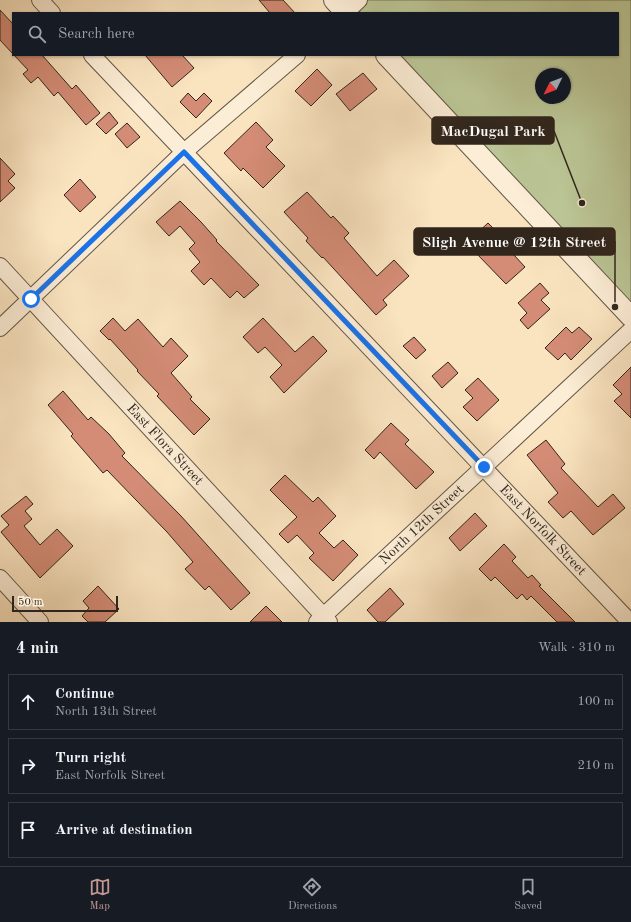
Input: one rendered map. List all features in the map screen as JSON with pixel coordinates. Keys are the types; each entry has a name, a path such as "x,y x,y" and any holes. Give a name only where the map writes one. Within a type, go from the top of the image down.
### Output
{"street":[{"path":"40,0 51,12"},
{"path":"334,0 345,12"},
{"path":"347,12 359,0"},
{"name":"East Norfolk Street","path":"93,56 630,622"},
{"path":"0,328 184,152 296,56"},
{"path":"387,56 631,317"},
{"name":"East Flora Street","path":"0,266 324,620"},
{"name":"North 12th Street","path":"324,620 484,467 631,330"},
{"path":"0,578 40,622"}],"green space":[{"path":"365,0 631,0 631,307 398,56 619,56 619,12 360,12 359,5"}],"building":[{"path":"259,0 283,0 294,12 269,12"},
{"path":"0,10 12,23 12,53 0,40"},
{"path":"15,56 43,56 72,89 76,85 100,113 86,125 58,92 54,96 38,77 31,83 23,74 28,70"},
{"path":"146,56 183,56 194,68 172,87"},
{"path":"317,69 332,85 311,106 295,91"},
{"path":"363,73 377,89 350,111 336,94"},
{"path":"188,93 196,101 204,93 212,101 196,118 180,102"},
{"path":"109,112 118,123 106,134 96,124"},
{"path":"256,122 273,140 266,147 285,166 263,188 243,168 241,171 224,153"},
{"path":"127,123 140,137 127,148 115,134"},
{"path":"0,158 15,174 8,181 15,188 0,202"},
{"path":"80,179 96,197 80,212 64,195"},
{"path":"307,192 331,218 333,216 349,233 344,238 377,276 394,260 409,276 383,300 387,305 376,315 323,257 322,258 306,241 308,238 284,212"},
{"path":"180,201 259,285 244,298 237,291 230,298 211,278 204,285 191,271 200,262 189,249 195,243 180,226 169,236 156,222"},
{"path":"488,223 505,240 503,243 525,267 506,284 475,252 482,245 474,236"},
{"path":"540,283 549,293 541,300 550,309 528,329 520,320 527,313 518,303"},
{"path":"113,318 125,331 138,319 163,347 171,338 188,356 171,373 192,397 190,399 210,419 194,435 157,396 159,394 110,339 109,340 100,331"},
{"path":"263,318 295,352 313,336 327,351 284,393 270,377 282,365 265,347 258,353 243,337"},
{"path":"566,327 572,333 579,327 592,339 571,360 565,353 558,360 545,348"},
{"path":"414,337 426,350 416,359 403,346"},
{"path":"448,362 458,373 442,388 432,376"},
{"path":"631,367 631,418 614,401 622,394 613,385"},
{"path":"478,378 499,400 477,421 463,407 473,398 465,390"},
{"path":"63,391 88,420 91,417 109,434 125,453 122,456 181,516 250,593 231,610 209,586 205,590 185,569 193,562 167,532 107,470 103,473 71,436 73,434 48,405"},
{"path":"391,423 409,440 405,444 434,472 416,489 380,452 374,459 365,450"},
{"path":"546,440 565,464 561,468 598,507 613,494 625,508 593,535 571,511 563,518 548,502 558,493 527,455"},
{"path":"285,475 313,502 318,497 336,516 319,533 334,548 343,540 358,555 333,581 309,558 314,553 297,535 288,543 279,534 297,517 270,490"},
{"path":"26,496 33,504 25,511 32,519 24,526 40,545 57,529 73,546 40,578 1,532 9,525 1,516"},
{"path":"475,513 487,526 460,551 449,538"},
{"path":"504,544 516,557 512,561 528,578 532,575 541,585 539,586 575,622 557,622 531,596 527,600 522,594 517,599 495,577 491,581 479,569"},
{"path":"98,586 119,609 105,622 88,622 82,616 89,608 83,601"},
{"path":"390,588 404,604 385,622 378,622 367,610"},
{"path":"266,606 282,622 250,622"}],"place":[{"name":"MacDugal Park","path":"582,203"},
{"name":"Sligh Avenue @ 12th Street","path":"615,307"}],"route":[{"path":"31,299 184,152 484,467"}]}
